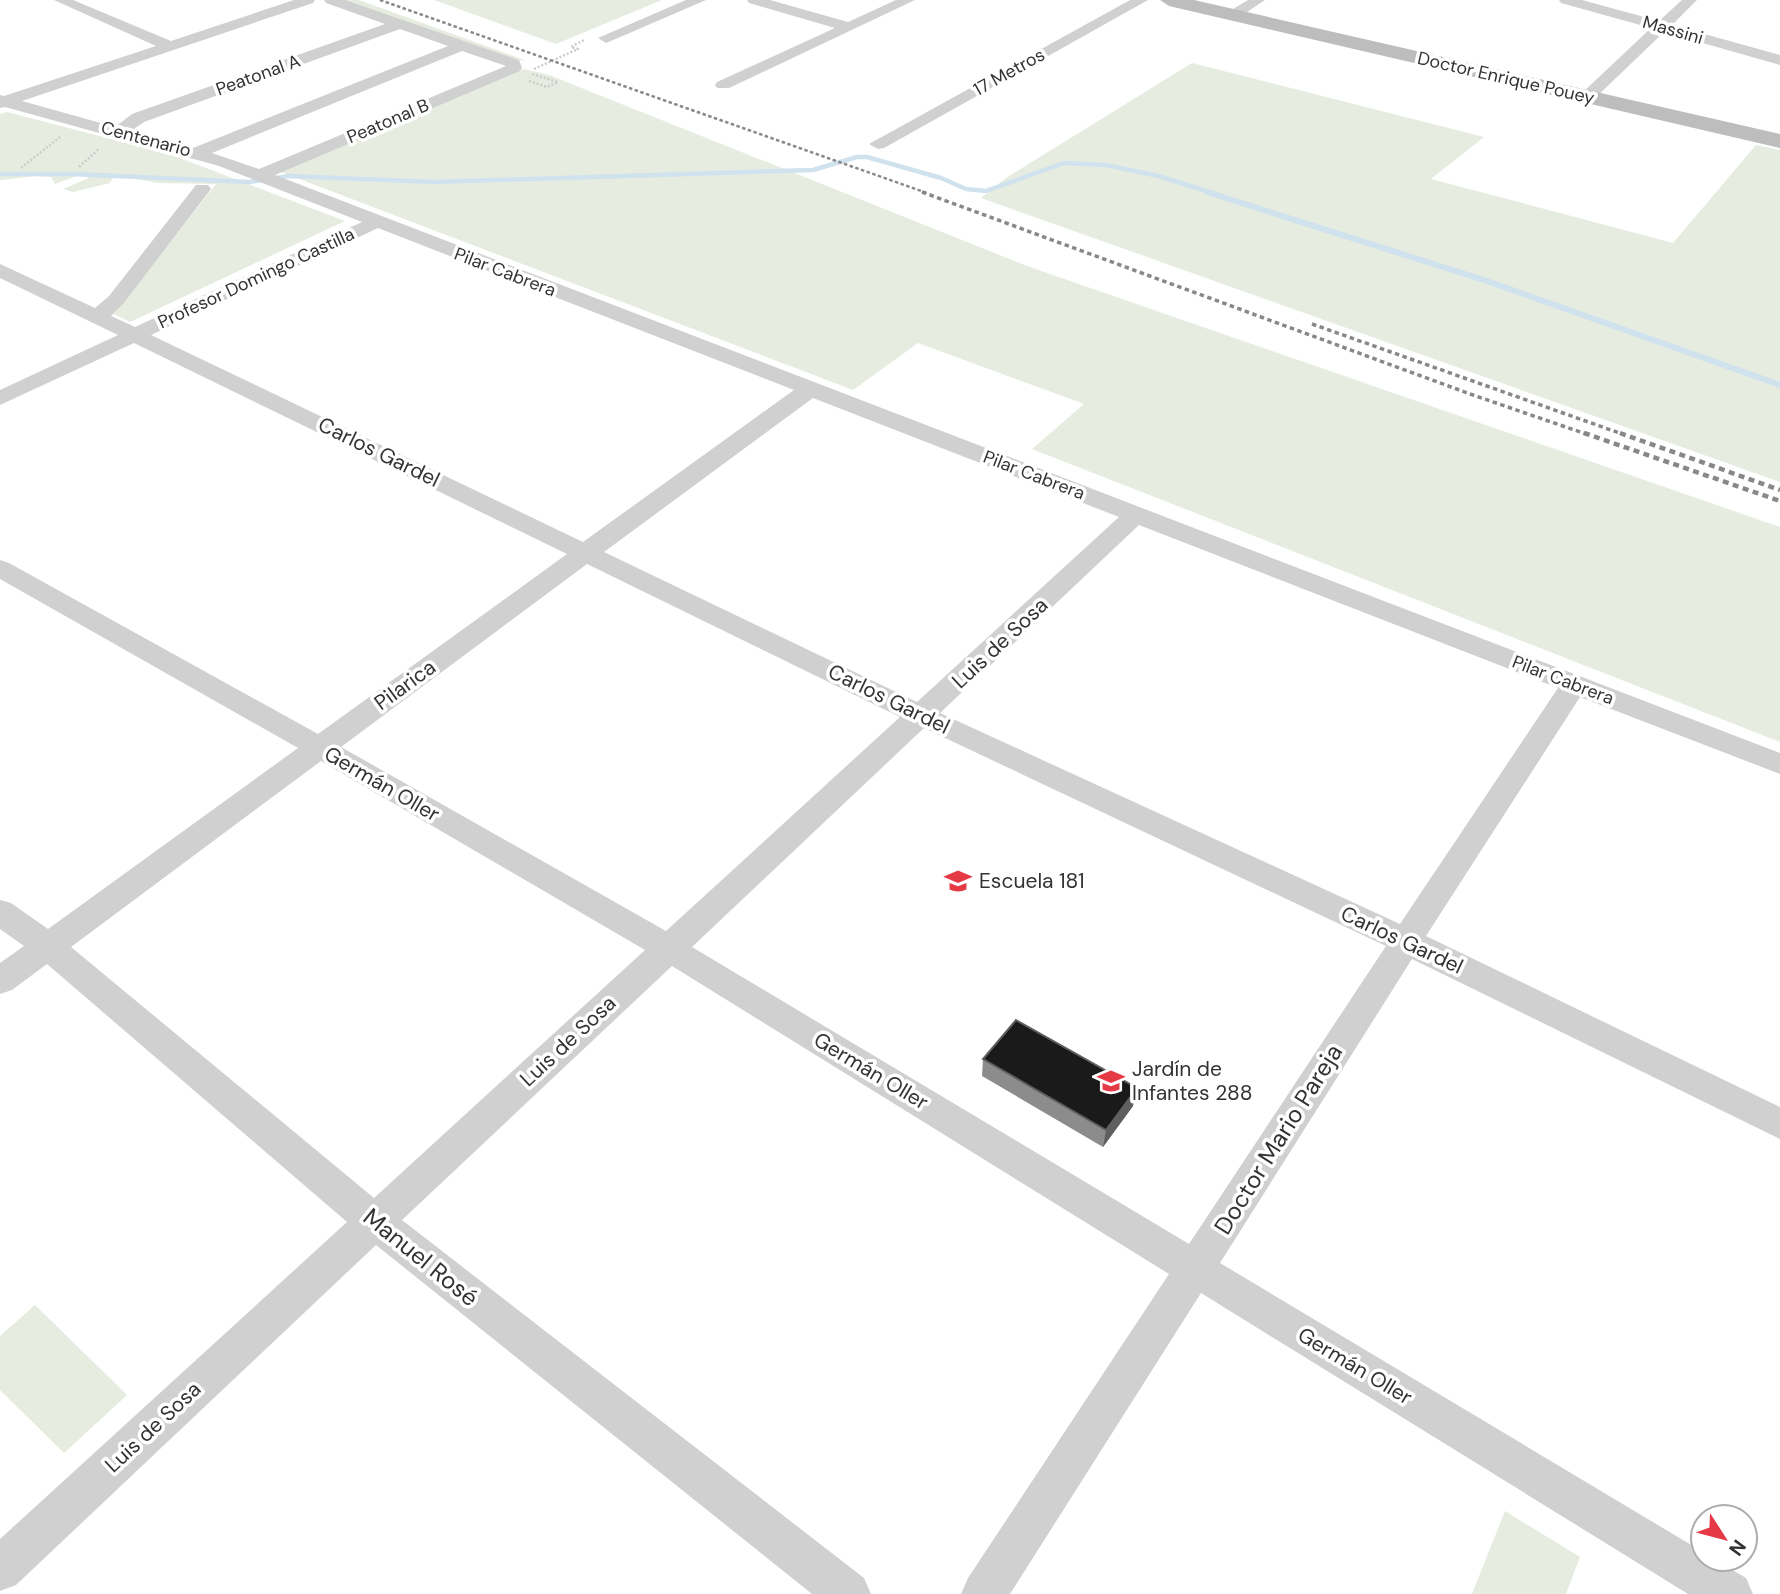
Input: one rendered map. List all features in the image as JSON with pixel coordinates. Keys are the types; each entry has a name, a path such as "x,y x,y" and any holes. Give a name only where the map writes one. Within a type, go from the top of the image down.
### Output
{"street":[{"path":"61,0 170,46"},
{"path":"1,102 309,0"},
{"path":"331,0 460,46 509,69"},
{"path":"606,38 699,0"},
{"path":"754,0 849,27"},
{"path":"723,85 908,0"},
{"name":"17 Metros","path":"878,144 1141,0"},
{"name":"Doctor Enrique Pouey","path":"1169,0 1780,141"},
{"path":"1233,15 1258,0"},
{"name":"Massini","path":"1566,0 1780,60"},
{"path":"1587,97 1690,0"},
{"name":"Peatonal A","path":"119,132 145,116 399,24"},
{"path":"196,153 460,46"},
{"name":"Peatonal B","path":"261,176 509,69"},
{"name":"Centenario","path":"1,102 196,153 288,187"},
{"name":"Pilar Cabrera","path":"288,187 1780,764"},
{"path":"97,316 116,300 202,189"},
{"name":"Profesor Domingo Castilla","path":"0,398 376,222"},
{"name":"Carlos Gardel","path":"0,270 922,716 1404,940 1780,1124"},
{"name":"Pilarica","path":"0,981 810,389"},
{"name":"Luis de Sosa","path":"0,1569 1137,514"},
{"name":"Germán Oller","path":"0,568 319,747 668,948 1730,1594"},
{"name":"Doctor Mario Pareja","path":"984,1594 1196,1269 1404,940 1574,685"},
{"name":"Manuel Rosé","path":"0,912 48,946 375,1222 848,1594"}],"path":[{"path":"509,69 547,87 558,82 529,73 578,49 570,47 585,40 606,38"},
{"path":"21,168 57,139 85,122"}],"shaded area":[{"path":"343,0 359,0 527,61 509,58"},
{"path":"434,0 662,0 556,44"},
{"path":"1192,63 1484,137 1431,179 1673,243 1756,145 1780,150 1780,482 981,198 1006,178"},
{"path":"524,69 549,75 1027,266 1780,527 1780,742 1032,449 1084,404 918,343 853,390 281,172"},
{"path":"7,112 169,154 345,221 130,322 114,314 216,184 159,183 114,175 110,183 73,192 63,189 89,178 80,175 55,184 51,177 0,180 0,114"},
{"path":"35,1305 127,1395 64,1453 0,1390 0,1336"},
{"path":"1505,1511 1580,1557 1566,1594 1472,1594"}],"building":[{"path":"1016,1020 1137,1088 1106,1130 983,1059"}],"waterway":[{"path":"0,174 72,174 249,182 289,176 434,182 813,170 857,157 867,157 941,178 966,189 986,191 1064,163 1106,165 1158,176 1213,193"},
{"path":"1207,192 1487,281 1780,385"}],"railway":[{"path":"380,0 927,193"},
{"path":"922,192 1470,394 1589,435"},
{"path":"1312,324 1625,435"},
{"path":"1584,433 1780,501"},
{"path":"1620,433 1780,490"}],"place":[{"name":"Escuela 181","path":"958,881"},
{"name":"Jardín de Infantes 288","path":"1111,1081"}]}
